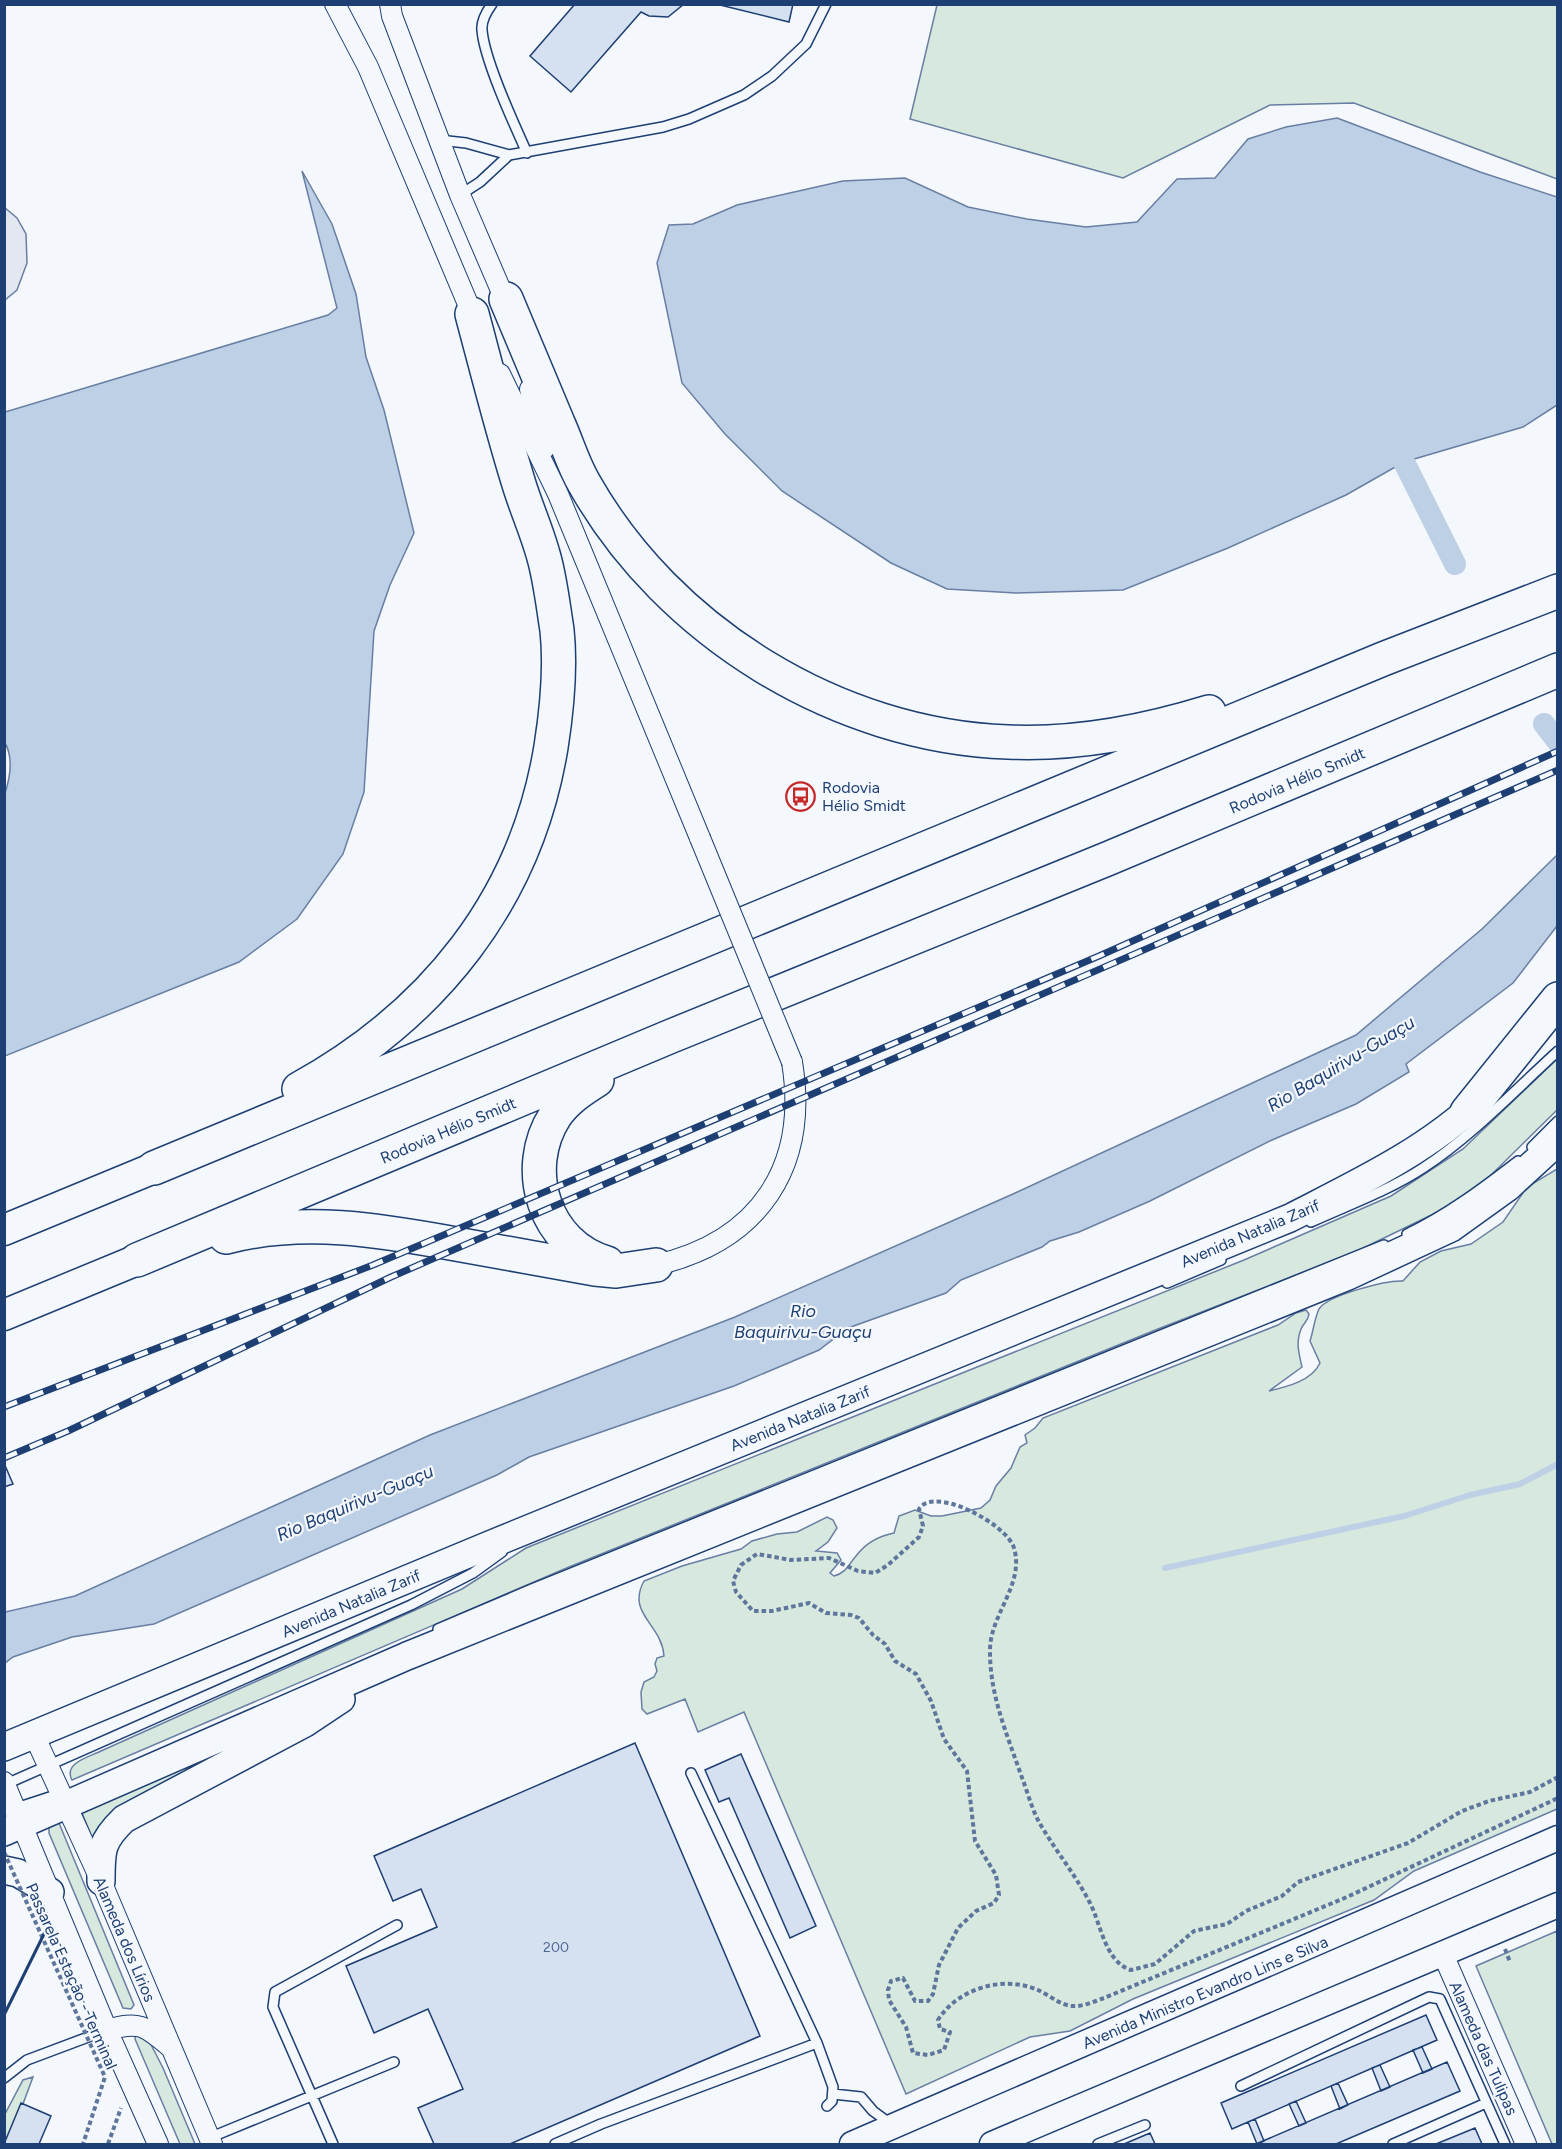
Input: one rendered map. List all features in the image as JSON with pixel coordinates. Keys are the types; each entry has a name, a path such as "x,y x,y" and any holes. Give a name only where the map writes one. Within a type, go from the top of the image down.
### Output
{"highway":[{"path":"506,299 584,482 633,554 693,616 763,667 840,706 933,733 1008,742 1094,739 1179,721 1383,659"},
{"path":"154,1168 334,1069 386,1032 433,989 481,928 519,860 544,787 557,709 557,632 544,555 518,481 472,314"},
{"path":"154,1168 1383,659 1557,591"},
{"name":"Rodovia Hélio Smidt","path":"137,1260 669,1037 1557,670"},
{"path":"1501,695 1557,680"},
{"path":"1467,1112 1557,999"},
{"path":"656,1265 614,1265 600,1261 574,1246 563,1236 547,1211 539,1183 539,1166 547,1132 566,1103 579,1091 669,1037"},
{"path":"137,1260 230,1235 278,1228 327,1225 376,1229 595,1269 626,1270 656,1265"}],"main road":[{"name":"Avenida Natalia Zarif","path":"4,1747 1290,1218 1383,1170 1467,1112 1557,1025"},
{"path":"12,1819 407,1656 1348,1276 1451,1228 1508,1187 1557,1141"},
{"path":"4,1230 154,1168"},
{"name":"Rodovia Hélio Smidt","path":"4,1315 137,1260"},
{"path":"101,1881 101,1854 107,1836 124,1819 305,1723 407,1656"},
{"path":"4,1870 18,1873 50,1892"}],"street":[{"path":"335,4 368,67 472,314 558,494 792,1062 797,1089 797,1117 783,1170 769,1194 752,1215 731,1234 692,1255 656,1265"},
{"path":"390,4 392,16 460,195 506,299 558,494"},
{"name":"Alameda dos Lírios","path":"34,1735 48,1766 66,1796 211,2141"},
{"path":"5,1784 12,1819 50,1892 158,2145"},
{"name":"Avenida Ministro Evandro Lins e Silva","path":"872,2128 1557,1838"},
{"path":"992,2145 1557,1905"},
{"name":"Alameda das Tulipas","path":"1442,1952 1526,2145"},
{"path":"107,2030 137,2024 147,2028 173,2050"}],"lane":[{"path":"492,4 481,28 512,120 527,153"},
{"path":"439,140 466,143 510,155 663,127 689,119 744,95 772,76 806,44 826,4"},
{"path":"460,195 480,182 510,155"},
{"path":"1299,1227 1375,1194 1421,1170 1455,1146 1557,1051"},
{"path":"1455,1146 1467,1112"},
{"path":"433,1632 532,1588 1377,1248 1429,1223 1474,1195 1523,1157 1557,1121"},
{"path":"1158,1286 1235,1255"},
{"path":"5,1784 411,1605 473,1573 512,1545 824,1420"},
{"path":"691,1773 817,2043 833,2094 827,2106"},
{"path":"333,2145 273,2007 275,1992 397,1925"},
{"path":"1241,2085 1435,1996 1440,1999 1505,2145"},
{"path":"4,2078 27,2060 107,2030"},
{"path":"555,2145 601,2124 817,2043"},
{"path":"211,2141 310,2095 394,2062"},
{"path":"833,2094 861,2097 872,2128"},
{"path":"1393,2145 1486,2103"},
{"path":"1098,2145 1145,2125"}],"path":[{"path":"1557,1777 1530,1792 1489,1801 1462,1811 1428,1833 1408,1842 1298,1882 1282,1896 1246,1911 1227,1924 1194,1931 1155,1964 1131,1970 1113,1960 1095,1912 1079,1882 1038,1820 1003,1729 991,1672 990,1638 1016,1572 1017,1558 1008,1535 990,1520 967,1509 944,1503 926,1503 919,1509 923,1526 919,1537 879,1571 865,1572 822,1557 791,1560 757,1554 741,1565 733,1581 736,1592 753,1611 772,1611 809,1603 826,1613 851,1614 859,1618 885,1644 895,1661 916,1674 931,1701 944,1739 967,1771 975,1841 998,1879 999,1895 994,1903 976,1911 958,1928 939,1965 933,1994 928,2001 915,2001 903,1978 891,1981 888,1990 889,2000 906,2027 909,2046 917,2055 928,2055 944,2050 950,2032 940,2029 938,2020 950,2005 979,1989 997,1983 1021,1985 1073,2006 1104,1998 1347,1897 1557,1798"},
{"name":"Passarela Estação - Terminal","path":"4,1852 105,2077 83,2145"},
{"path":"108,2145 122,2106"}],"shaded area":[{"path":"937,5 1557,5 1557,179 1354,103 1270,105 1123,178 910,119"},
{"path":"4,207 17,218 26,234 27,263 17,290 5,300"},
{"path":"1557,1059 1557,1110 1488,1178 1450,1206 1353,1253 1158,1329 569,1567 72,1780 71,1769 84,1758 462,1589 526,1548 1244,1260 1391,1196 1463,1149"},
{"path":"1557,1169 1557,1809 1414,1871 1374,1900 1133,1999 1070,2031 1030,2037 906,2094 744,1712 698,1732 685,1699 647,1714 642,1709 641,1692 644,1682 654,1677 657,1671 655,1664 657,1658 664,1656 658,1635 642,1611 639,1602 644,1581 682,1566 741,1549 752,1541 777,1534 797,1532 827,1517 833,1520 837,1528 828,1542 816,1551 837,1553 841,1560 830,1573 834,1576 838,1575 868,1544 894,1533 899,1516 915,1510 931,1516 942,1516 981,1508 990,1500 996,1486 1011,1468 1020,1447 1027,1443 1025,1435 1043,1418 1278,1325 1296,1313 1306,1310 1309,1316 1302,1327 1298,1342 1302,1367 1269,1391 1305,1379 1320,1363 1310,1341 1319,1309 1325,1304 1358,1289 1403,1281 1420,1262 1441,1251 1471,1244 1503,1222 1527,1187"},
{"path":"187,1768 186,1771 94,1842 80,1808"},
{"path":"52,1823 59,1823 134,2005 131,2009 123,2008 49,1833"},
{"path":"1557,1931 1558,2144 1552,2144 1476,1966"},
{"path":"145,2033 163,2068 195,2144 180,2144 135,2039 136,2034"},
{"path":"33,2077 8,2144 5,2144 5,2114 23,2080"}],"water":[{"path":"1337,118 1480,172 1557,197 1557,405 1523,427 1404,462 1346,495 1228,548 1123,590 1016,593 947,589 891,563 782,491 725,434 682,383 657,263 669,225 693,224 737,205 843,181 905,178 968,207 1027,219 1086,227 1137,222 1177,179 1215,178 1248,139 1286,127"},
{"path":"302,171 332,224 356,294 366,357 384,410 414,533 390,585 374,631 364,792 343,854 297,919 239,962 5,1056 4,796 10,761 4,741 5,412 328,315 337,308"},
{"name":"Rio Baquirivu-Guaçu","path":"1557,855 1557,926 1513,983 1406,1064 1409,1072 1356,1104 1272,1140 1150,1201 961,1280 946,1293 848,1328 819,1350 734,1386 529,1457 497,1475 154,1624 72,1637 13,1657 5,1663 5,1612 75,1596 430,1435 735,1317 1013,1194 1356,1035 1482,929"}],"building":[{"path":"575,4 684,4 668,17 649,16 641,12 571,92 530,56"},
{"path":"716,4 793,4 789,22"},
{"path":"4,1463 13,1484 4,1487"},
{"path":"635,1743 760,2036 510,2144 434,2144 418,2108 463,2089 428,2009 374,2033 346,1966 437,1927 421,1889 393,1901 374,1856"},
{"path":"741,1754 816,1926 790,1938 729,1798 719,1802 705,1770"},
{"path":"1426,2015 1437,2040 1232,2129 1221,2103"},
{"path":"1422,2047 1432,2069 1423,2073 1413,2050"},
{"path":"1447,2062 1460,2091 1336,2144 1256,2144"},
{"path":"1380,2065 1390,2087 1381,2091 1372,2068"},
{"path":"1338,2083 1348,2105 1340,2109 1331,2086"},
{"path":"1296,2101 1306,2123 1299,2126 1289,2104"},
{"path":"21,2103 51,2116 39,2144 4,2144"},
{"path":"1255,2119 1264,2141 1257,2144 1248,2122"},
{"path":"1475,2128 1482,2144 1436,2144"},
{"path":"1150,2133 1155,2144 1124,2144"}],"waterway":[{"path":"1404,462 1455,564"},
{"path":"1544,724 1558,742"},
{"path":"1165,1568 1404,1516 1470,1495 1520,1484 1558,1464"}],"railway":[{"path":"4,1407 373,1265 1099,956 1558,751"},
{"path":"4,1458 68,1431 391,1277 1558,770"}],"wall":[{"path":"4,2015 45,1932"}],"place":[{"name":"Rodovia Hélio Smidt","path":"801,796"}]}
